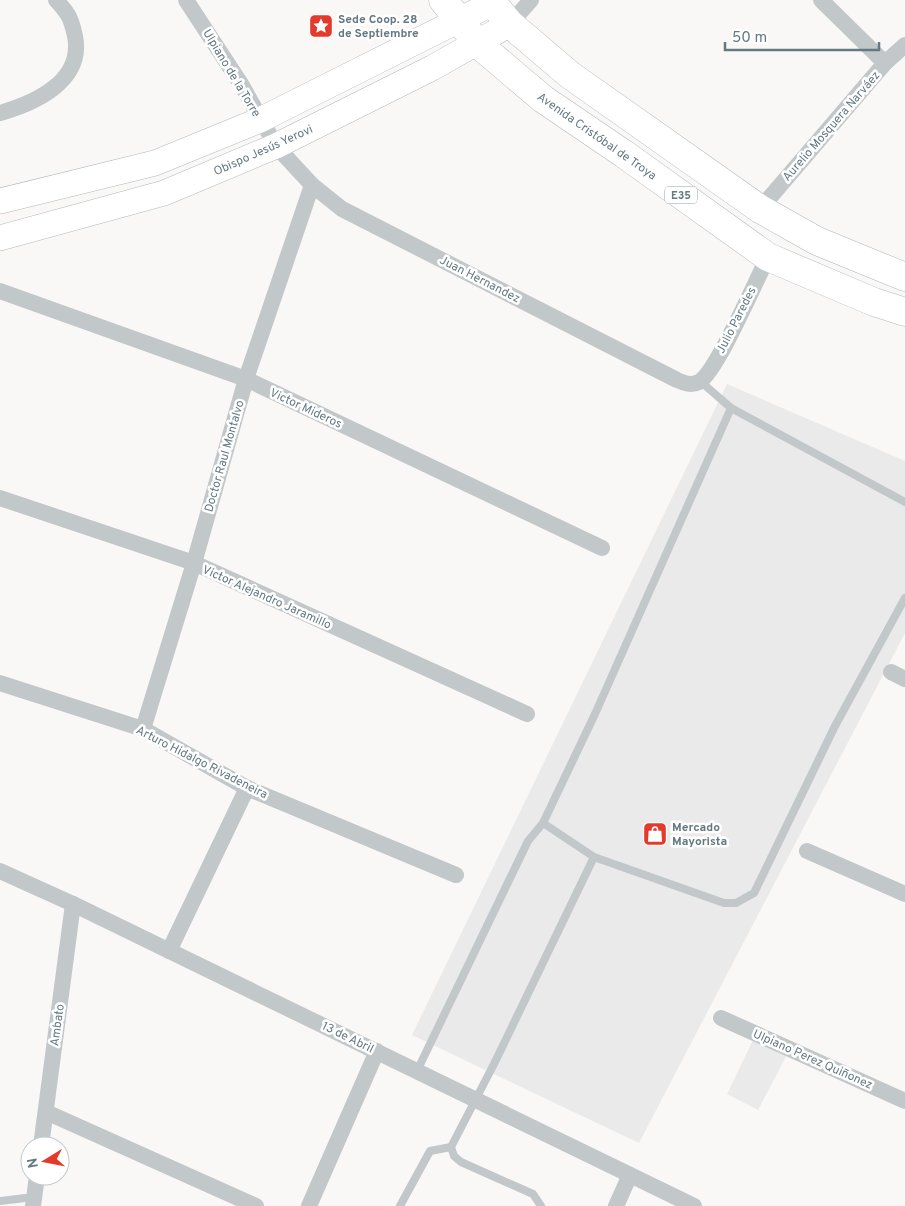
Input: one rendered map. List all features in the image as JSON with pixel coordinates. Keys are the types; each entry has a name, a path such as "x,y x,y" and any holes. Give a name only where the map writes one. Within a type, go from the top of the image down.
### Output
{"highway":[{"name":"E35","path":"501,7 570,75 760,209 817,241 905,277"},
{"name":"Avenida Cristóbal de Troya","path":"451,10 478,44 543,99 624,154 768,257 874,302 905,312"}],"main road":[{"path":"0,201 155,163 260,120 451,10 501,7"},
{"name":"Obispo Jesús Yerovi","path":"0,238 164,193 276,146 478,44 501,7"}],"street":[{"path":"0,113 24,106 54,88 70,72 78,50 70,15 56,0"},
{"name":"Ulpiano de la Torre","path":"186,0 241,84 276,146"},
{"path":"501,7 531,0"},
{"path":"821,0 885,62"},
{"name":"Aurelio Mosquera Narváez","path":"760,209 885,62 905,45"},
{"name":"Juan Hernandez","path":"276,146 312,185 342,208 676,380 692,384 700,381"},
{"name":"Doctor Raul Montalvo","path":"143,730 194,563 246,379 312,185"},
{"name":"Julio Paredes","path":"700,381 714,364 768,257"},
{"name":"Victor Mideros","path":"0,291 246,379 602,548"},
{"name":"Victor Alejandro Jaramillo","path":"0,498 194,563 528,714"},
{"name":"Arturo Hidalgo Rivadeneira","path":"0,683 143,730 247,788 456,875"},
{"path":"169,950 247,788"},
{"path":"806,851 905,894"},
{"name":"13 de Abril","path":"0,871 74,904 694,1206"},
{"name":"Ambato","path":"42,1136 74,904"},
{"name":"Ulpiano Perez Quiñonez","path":"721,1018 905,1101"},
{"path":"309,1206 377,1051"},
{"path":"46,1112 256,1206"},
{"path":"616,1206 630,1175"},
{"path":"33,1202 35,1186"}],"lane":[{"path":"700,381 732,408 905,502"},
{"path":"417,1071 528,841 543,823 595,714 732,408"},
{"path":"543,823 594,857 724,904 736,903 754,893 835,726 905,598"},
{"path":"541,1206 533,1194 461,1162 454,1156 451,1147 476,1100 594,857"},
{"path":"400,1206 430,1151 451,1147"},
{"path":"0,1201 33,1202"}],"shaded area":[{"name":"Mercado Mayorista","path":"727,384 905,461 905,633 639,1143 412,1035"},
{"path":"756,1034 790,1049 758,1110 727,1094"}],"place":[{"name":"Sede Coop. 28 de Septiembre","path":"321,26"},
{"name":"Mercado Mayorista","path":"655,834"}]}
